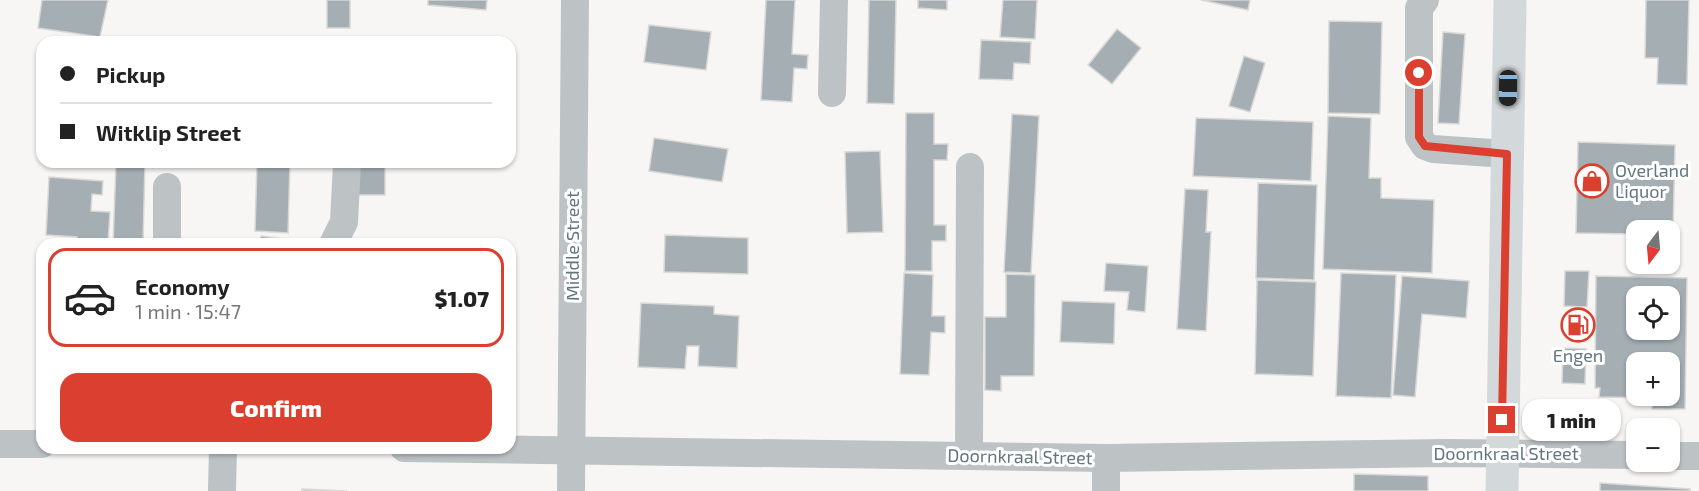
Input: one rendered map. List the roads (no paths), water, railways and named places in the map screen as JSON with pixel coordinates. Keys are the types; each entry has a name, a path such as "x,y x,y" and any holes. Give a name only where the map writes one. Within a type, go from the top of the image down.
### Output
{"main road":[{"path":"1502,491 1510,0"}],"street":[{"name":"Middle Street","path":"572,491 576,0"},
{"path":"832,93 834,0"},
{"path":"1425,0 1419,8 1419,137 1425,146 1433,149 1507,154"},
{"path":"969,456 970,167"},
{"path":"336,238 344,222 347,168"},
{"path":"167,187 167,238"},
{"path":"0,444 36,444"},
{"name":"Doornkraal Street","path":"516,451 1106,458 1502,453 1626,455"},
{"path":"222,491 223,454"},
{"path":"1680,456 1699,456"},
{"path":"1106,458 1106,491"}],"place":[{"name":"Overland Liquor","path":"1592,181"},
{"name":"Engen","path":"1578,325"}]}
